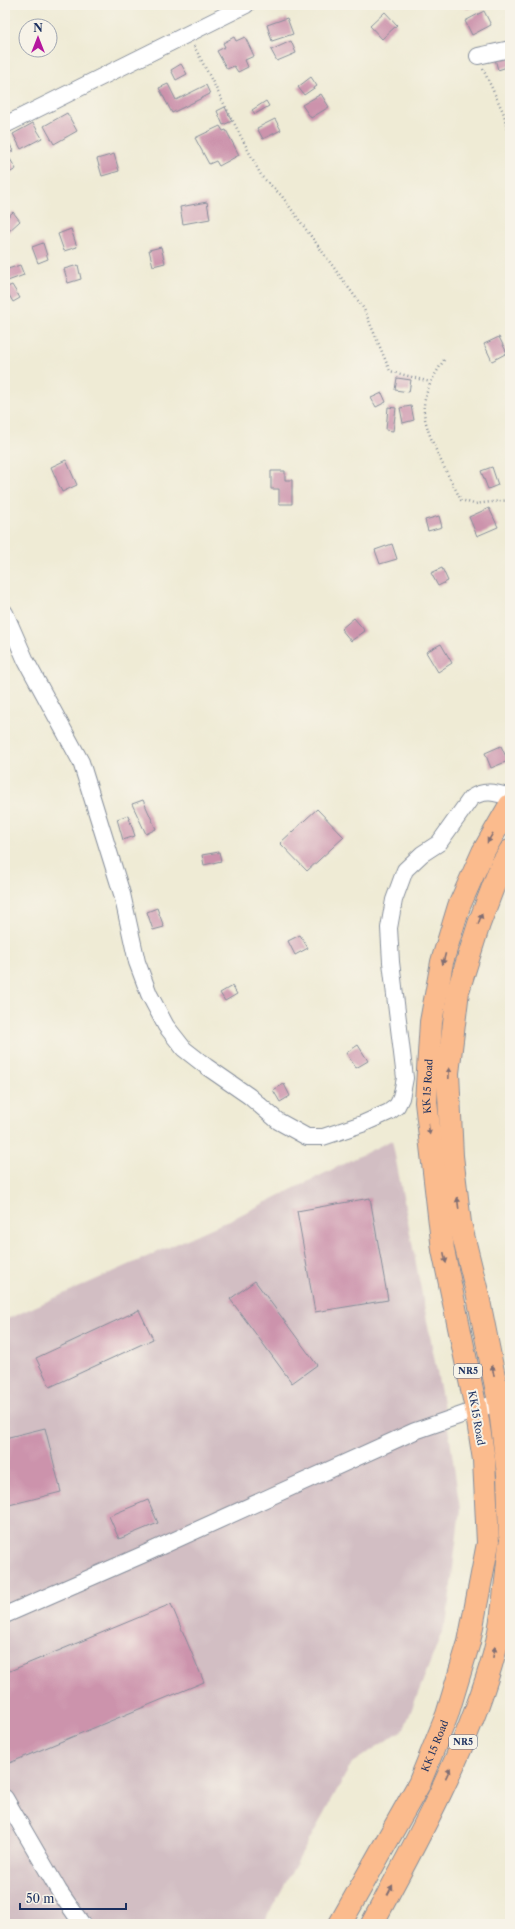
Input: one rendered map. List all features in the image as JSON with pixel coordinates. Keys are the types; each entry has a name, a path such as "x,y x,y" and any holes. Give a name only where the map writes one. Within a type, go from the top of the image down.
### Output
{"highway":[{"name":"KK 15 Road","path":"340,1924 419,1784 446,1715 470,1642 488,1543 484,1460 476,1409 443,1250 426,1102 431,1022 442,962 459,906 482,852 510,805"},
{"name":"KK 15 Road","path":"510,851 500,866 481,916 458,991 448,1074 452,1156 460,1223 478,1296 499,1402 508,1474 510,1535"},
{"name":"NR5","path":"372,1924 418,1838 472,1722 492,1664 502,1608 510,1545"}],"street":[{"path":"5,125 246,5"},
{"path":"478,56 510,49"},
{"path":"5,613 26,661 81,762 122,894 137,962 150,994 166,1026 184,1049 249,1096 278,1121 306,1137 323,1137 362,1124 389,1112 397,1106 401,1098 405,1078 389,928 394,900 405,870 422,854 439,842 471,798 478,793 486,792 510,797"},
{"path":"5,1615 164,1545 415,1431 499,1402"},
{"path":"5,1798 58,1891 82,1924"}],"path":[{"path":"188,34 262,177 281,195 364,309 390,370 430,382"},
{"path":"478,56 504,114 510,147"},
{"path":"444,360 430,382 424,406 429,435 461,500 474,504 510,500"}],"shaded area":[{"path":"392,1140 450,1439 460,1509 447,1619 404,1729 352,1763 263,1924 5,1924 5,1320 232,1219"}],"building":[{"path":"465,5 477,5 467,9"},
{"path":"484,11 491,25 472,35 465,21"},
{"path":"385,12 397,25 382,39 370,26"},
{"path":"287,18 293,34 272,41 267,25"},
{"path":"234,37 236,41 245,37 254,56 245,60 248,67 238,72 234,66 227,69 217,51 225,47 223,43"},
{"path":"291,41 296,53 277,61 271,50"},
{"path":"510,53 510,66 498,70 494,55"},
{"path":"181,64 187,74 176,80 171,70"},
{"path":"311,77 317,86 304,95 298,87"},
{"path":"168,84 176,100 206,85 210,94 172,113 159,88"},
{"path":"321,94 329,107 311,118 302,105"},
{"path":"266,101 269,106 255,114 252,110"},
{"path":"225,107 232,121 223,125 217,111"},
{"path":"67,113 77,131 54,144 44,126"},
{"path":"275,119 281,130 263,139 257,128"},
{"path":"33,123 42,138 21,149 13,134"},
{"path":"220,126 223,131 226,130 239,155 219,166 216,161 209,164 195,138"},
{"path":"7,138 13,151 5,155 5,139"},
{"path":"114,154 119,171 102,176 97,159"},
{"path":"10,159 16,169 9,173 5,167 5,162"},
{"path":"207,202 210,219 183,224 180,207"},
{"path":"13,212 20,221 8,232 5,229 5,219"},
{"path":"71,229 77,247 64,251 58,234"},
{"path":"43,243 48,259 38,263 32,247"},
{"path":"161,247 165,263 153,266 149,250"},
{"path":"20,265 24,275 5,282 5,270"},
{"path":"78,265 81,279 68,283 64,269"},
{"path":"12,285 20,298 13,302 5,288"},
{"path":"499,337 507,353 492,361 484,344"},
{"path":"397,378 411,380 409,392 395,390"},
{"path":"382,393 386,402 376,407 371,398"},
{"path":"411,406 414,420 403,423 400,408"},
{"path":"388,407 396,408 393,431 386,430"},
{"path":"66,460 77,485 62,492 51,467"},
{"path":"492,467 498,485 488,489 481,471"},
{"path":"271,471 285,471 285,480 292,480 292,504 279,504 279,489 271,489"},
{"path":"489,508 498,527 477,536 469,517"},
{"path":"439,516 442,527 428,531 425,520"},
{"path":"392,544 397,559 380,564 375,550"},
{"path":"442,568 448,581 438,586 431,573"},
{"path":"354,618 365,631 351,641 341,629"},
{"path":"441,644 452,663 438,672 426,652"},
{"path":"501,746 508,761 491,768 485,753"},
{"path":"143,800 156,829 146,834 132,804"},
{"path":"317,809 344,837 307,871 280,843"},
{"path":"128,815 135,836 123,840 117,819"},
{"path":"219,852 221,861 204,865 202,855"},
{"path":"157,908 164,927 153,930 147,912"},
{"path":"300,935 308,948 295,955 288,941"},
{"path":"232,986 237,994 225,1001 220,993"},
{"path":"358,1045 368,1061 356,1068 346,1053"},
{"path":"284,1084 290,1096 280,1102 273,1090"},
{"path":"370,1198 388,1300 315,1312 297,1211"},
{"path":"255,1281 317,1365 292,1383 230,1299"},
{"path":"139,1310 153,1339 50,1387 36,1358"},
{"path":"45,1428 61,1492 5,1506 5,1438"},
{"path":"148,1500 158,1523 119,1539 109,1516"},
{"path":"171,1604 204,1682 7,1764 5,1759 5,1673"}]}
